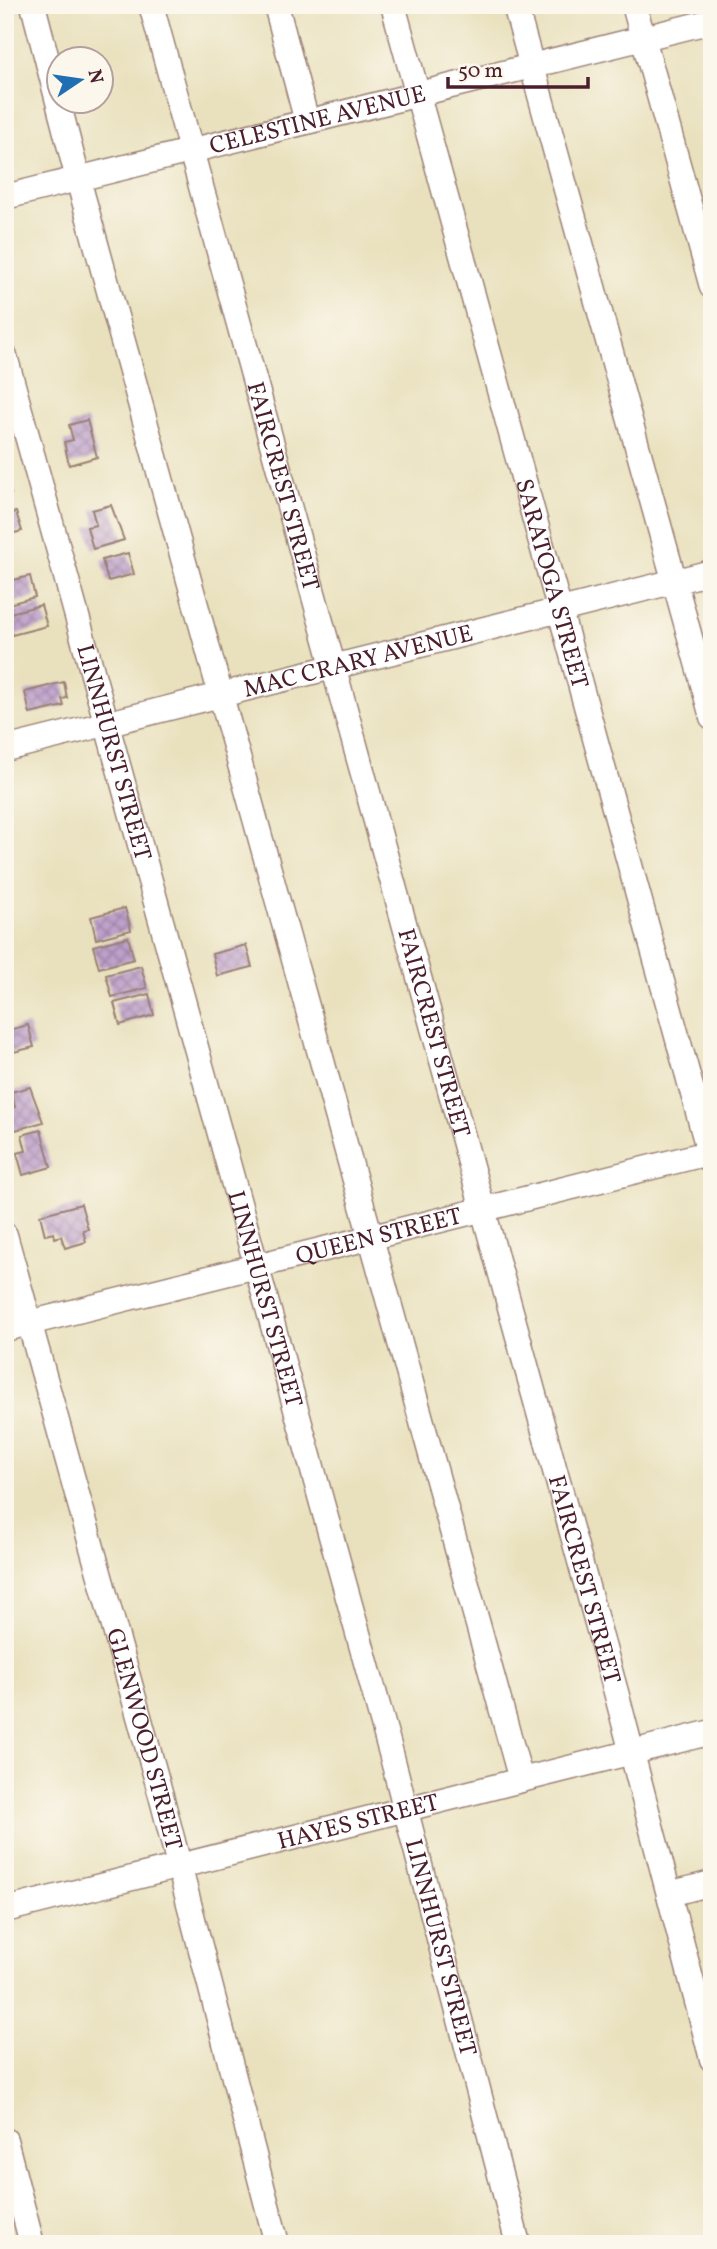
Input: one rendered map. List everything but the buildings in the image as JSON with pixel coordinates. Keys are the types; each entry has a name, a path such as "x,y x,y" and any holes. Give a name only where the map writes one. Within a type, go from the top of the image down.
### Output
{"street":[{"path":"33,5 78,178 521,1780"},
{"name":"FAIRCREST STREET","path":"151,5 632,1752 712,2059"},
{"path":"276,5 307,122"},
{"name":"SARATOGA STREET","path":"393,5 711,1156"},
{"path":"515,5 712,717"},
{"path":"634,5 712,287"},
{"name":"CELESTINE AVENUE","path":"5,197 712,21"},
{"name":"LINNHURST STREET","path":"5,356 405,1809 518,2244"},
{"name":"MAC CRARY AVENUE","path":"5,749 712,572"},
{"name":"QUEEN STREET","path":"5,1329 482,1209 711,1156"},
{"name":"GLENWOOD STREET","path":"5,1235 179,1866 277,2244"},
{"name":"HAYES STREET","path":"5,1910 712,1732"},
{"path":"669,1894 712,1882"},
{"path":"5,2140 32,2244"}]}
